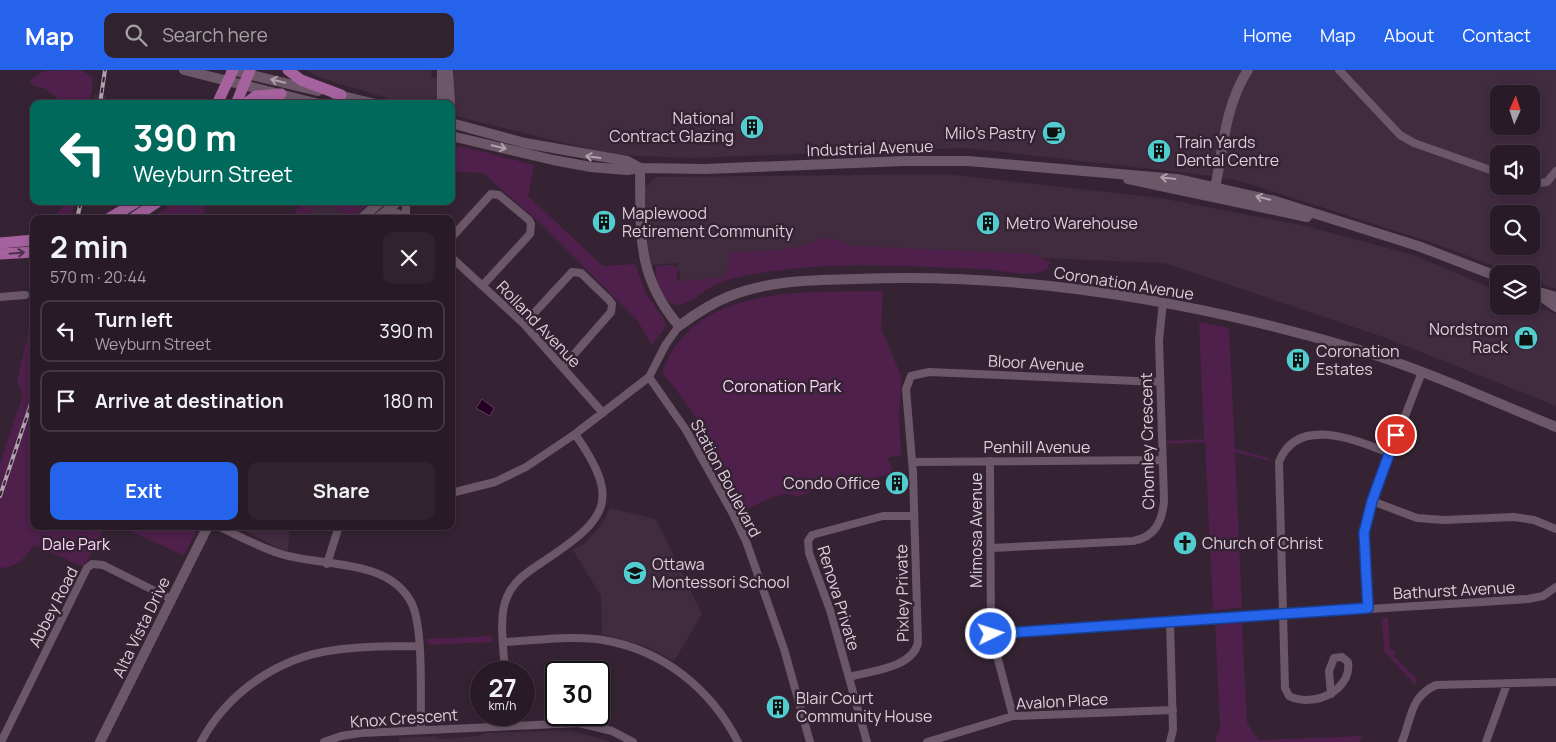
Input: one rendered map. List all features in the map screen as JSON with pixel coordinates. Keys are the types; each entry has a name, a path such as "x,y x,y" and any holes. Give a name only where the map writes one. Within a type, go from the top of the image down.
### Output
{"main road":[{"path":"184,70 231,73 360,100"},
{"path":"288,70 301,80 341,95"},
{"path":"442,70 442,100"},
{"path":"448,70 450,100"},
{"path":"1213,198 1230,109 1239,85 1248,70"},
{"path":"219,100 231,73"},
{"path":"247,76 281,94 304,100"},
{"path":"238,100 247,76"},
{"path":"437,100 442,91"},
{"path":"250,100 256,96 281,94"},
{"name":"Industrial Avenue","path":"455,124 535,145 627,162 640,168"},
{"name":"Industrial Avenue","path":"455,137 591,167 627,170 640,168 705,169 904,161 968,161 1162,177 1275,201 1418,246 1490,274"},
{"path":"640,168 644,262 648,278 659,301 680,326"},
{"name":"Industrial Avenue","path":"1100,173 1272,211 1343,222"},
{"path":"115,215 131,205"},
{"path":"138,215 153,205"},
{"path":"365,215 377,205"},
{"path":"381,215 393,205"},
{"path":"0,243 30,240"},
{"path":"0,254 30,252"},
{"name":"Coronation Avenue","path":"680,326 708,307 739,293 777,284 829,280 912,278 988,280 1072,288 1163,302 1282,328 1422,372 1556,427"},
{"path":"1540,292 1556,297"},
{"path":"1540,295 1556,306"},
{"name":"Alta Vista Drive","path":"100,742 206,530"}],"street":[{"path":"1339,70 1390,126 1404,138 1490,170"},
{"path":"1540,183 1547,182 1556,172"},
{"path":"455,234 491,194 499,195 529,220 531,224 530,234 483,286"},
{"path":"386,215 397,213 402,215"},
{"name":"Rolland Avenue","path":"455,261 524,324 604,413"},
{"path":"524,324 572,272 581,273 609,300 612,308 611,312 562,367"},
{"path":"0,297 25,296"},
{"name":"Chomley Crescent","path":"991,548 1143,539 1157,528 1162,517 1159,340 1163,302"},
{"path":"455,492 495,482 526,467 604,413 649,377 666,344 680,326"},
{"name":"Bloor Avenue","path":"911,376 929,372 1159,382"},
{"path":"1368,608 1364,533 1372,501 1389,453 1422,372"},
{"name":"Pixley Private","path":"848,678 907,660 916,652 918,643 912,462 906,390 911,376"},
{"name":"Station Boulevard","path":"649,377 690,437 746,541 784,649 810,742"},
{"path":"505,661 503,611 506,598 514,585 526,573 584,534 598,515 602,497 601,478 592,458 575,434"},
{"path":"1331,694 1324,698 1297,699 1286,694 1281,614 1283,604 1279,462 1285,448 1298,439 1313,434 1334,434 1389,453"},
{"name":"Penhill Avenue","path":"912,462 1162,460"},
{"name":"Mimosa Avenue","path":"990,461 991,634 1013,716"},
{"path":"1372,501 1417,518 1444,520 1514,516 1534,520 1556,529"},
{"name":"Renova Private","path":"867,742 830,610 809,553 808,541 812,536 883,516 914,516"},
{"path":"227,530 282,554 327,564 364,569 393,583 411,604 419,646 421,730"},
{"path":"327,564 338,530"},
{"name":"Abbey Road","path":"1,742 87,568 92,564 103,565 171,599"},
{"name":"Bathurst Avenue","path":"991,634 1528,599 1543,596 1556,587"},
{"path":"1170,622 1173,710 1173,730 1170,742"},
{"path":"504,642 593,640 642,652 671,666 696,684 719,710 738,742"},
{"path":"201,742 216,718 238,695 262,676 289,662 335,650 419,646"},
{"path":"1402,742 1414,703 1423,691 1436,685 1556,682"},
{"path":"1486,742 1507,684"},
{"name":"Avalon Place","path":"932,741 1013,716 1173,710"},
{"name":"Knox Crescent","path":"535,725 589,724 612,731 632,742"},
{"name":"Knox Crescent","path":"324,742 351,734 507,726"}],"shaded area":[{"path":"306,70 431,70 432,78 454,78 454,70 1556,70 1556,289 1540,283 1540,265 1491,265 1436,244 1236,180 966,148 692,158 614,155 455,116 455,100 393,100 318,77"},
{"path":"94,94 106,96 106,100 93,100"},
{"path":"944,174 1160,198 1306,226 1413,255 1490,287 1490,315 1540,315 1540,308 1556,314 1556,406 1386,338 1165,263 820,249 730,254 729,276 681,282 677,263 651,265 648,249 645,187 656,177"},
{"path":"315,205 331,205 348,215 310,215"},
{"path":"482,399 494,408 490,416 476,408"},
{"name":"Ottawa Montessori School","path":"610,508 656,519 702,614 674,661 648,647 602,634 601,596 573,550 584,544 602,524"},
{"path":"244,530 290,530 288,551 281,550"},
{"path":"569,730 611,742 399,742 399,738 436,736 441,739 479,736 483,733"}],"green space":[{"path":"81,70 93,77 91,100 61,100 44,88 34,86 29,81 44,71"},
{"path":"460,146 534,165 528,196 603,266 635,264 646,293 665,321 665,328 652,345 637,320 541,224 482,173 455,172 456,148"},
{"path":"64,205 74,205 73,215 55,215"},
{"path":"170,205 207,205 203,215 156,215"},
{"path":"299,205 315,205 310,215 294,215"},
{"path":"331,205 368,205 356,215 348,215"},
{"path":"825,238 854,246 1034,254 1050,262 1046,270 1031,274 983,269 882,265 807,267 731,279 711,287 687,302 678,305 668,301 660,290 656,278 656,267 668,265 679,268 676,277 680,282 725,276 730,264 728,256 731,253 803,246"},
{"name":"Coronation Park","path":"883,291 881,328 902,378 899,414 901,455 887,458 893,469 888,474 856,483 825,487 799,496 786,494 772,497 746,510 709,438 687,404 662,372 678,343 700,322 726,307 756,298 820,292"},
{"path":"1199,322 1229,328 1235,449 1269,458 1269,461 1235,452 1242,607 1213,611 1205,442 1167,444 1167,441 1204,439"},
{"path":"30,324 30,530 103,530 84,567 34,545 16,564 0,568 0,464 23,394 17,382"},
{"name":"Dale Park","path":"129,530 196,530 184,556"},
{"path":"1382,618 1388,618 1390,650 1396,650 1394,656 1417,679 1415,685 1384,651"},
{"path":"1215,623 1242,623 1247,723 1259,740 1362,736 1360,742 1215,742 1220,727"},
{"path":"492,636 493,642 428,645 427,639"}],"railway":[{"path":"101,100 105,70"},
{"path":"78,215 80,205"},
{"path":"0,496 30,407"}],"place":[{"name":"National Contract Glazing","path":"752,127"},
{"name":"Milo's Pastry","path":"1054,133"},
{"name":"Train Yards Dental Centre","path":"1159,151"},
{"name":"Maplewood Retirement Community","path":"604,222"},
{"name":"Metro Warehouse","path":"988,223"},
{"name":"Nordstrom Rack","path":"1526,338"},
{"name":"Coronation Estates","path":"1298,360"},
{"name":"Condo Office","path":"897,483"},
{"name":"Church of Christ","path":"1185,543"},
{"name":"Ottawa Montessori School","path":"635,573"},
{"name":"Blair Court Community House","path":"778,707"}],"route":[{"path":"991,634 1368,608 1364,533 1367,515 1396,435"}]}
